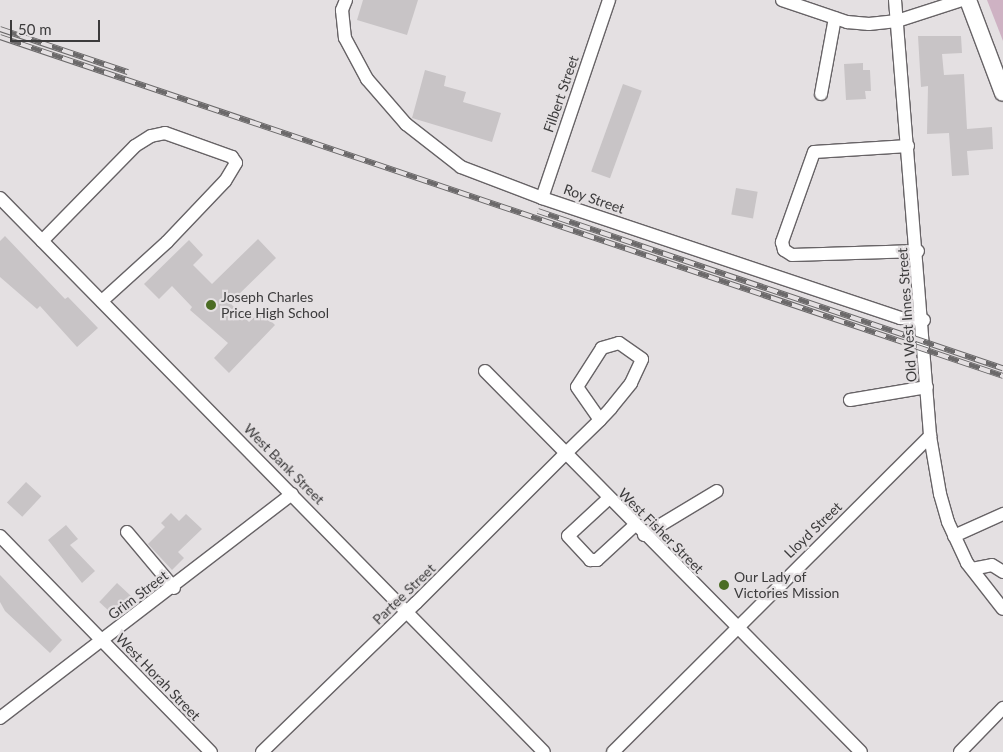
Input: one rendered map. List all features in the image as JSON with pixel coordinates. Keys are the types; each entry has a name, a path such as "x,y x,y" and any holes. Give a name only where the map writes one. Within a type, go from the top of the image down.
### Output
{"main road":[{"path":"968,0 1003,93"}],"street":[{"name":"Roy Street","path":"346,0 342,10 350,52 406,124 461,167 542,198 900,318 924,320"},
{"name":"Filbert Street","path":"542,198 608,0"},
{"path":"782,0 798,3 835,18 869,24 897,21 962,0"},
{"name":"Old West Innes Street","path":"895,0 924,320 930,436 940,494 954,536 972,569 1003,609"},
{"path":"821,94 835,18"},
{"path":"42,241 135,146 151,136 165,133 215,148 236,163 225,181 194,215 102,301"},
{"path":"908,146 814,152 782,242 784,250 792,255 918,251"},
{"name":"West Bank Street","path":"0,198 408,611 544,752"},
{"name":"Partee Street","path":"262,752 408,611 600,420 640,368 639,354 619,343 602,348 577,387 600,420"},
{"name":"West Fisher Street","path":"485,371 634,526 861,752"},
{"path":"850,400 927,387"},
{"name":"Lloyd Street","path":"612,752 735,627 930,436"},
{"path":"644,535 717,491"},
{"name":"Grim Street","path":"0,718 174,588 292,494"},
{"path":"608,499 568,536 590,560 597,560 634,526"},
{"path":"954,536 1003,514"},
{"path":"127,532 174,588"},
{"name":"West Horah Street","path":"0,536 211,752"},
{"path":"972,569 988,565 1002,569"},
{"path":"960,752 1003,708"}],"shaded area":[{"path":"987,0 1003,0 1003,41"}],"building":[{"path":"363,0 418,0 407,35 357,20"},
{"path":"918,36 961,36 962,53 942,54 944,75 964,74 967,129 992,127 993,149 967,151 969,175 952,176 949,133 927,134 928,86 921,87"},
{"path":"863,63 863,70 870,70 871,91 865,91 866,99 846,100 844,64"},
{"path":"425,70 446,76 444,86 466,92 463,102 501,113 492,142 412,118"},
{"path":"623,84 642,91 610,178 591,171"},
{"path":"736,188 758,192 753,218 731,215"},
{"path":"5,236 65,299 68,297 98,328 77,347 40,306 37,309 0,277 0,241"},
{"name":"Joseph Charles Price High School","path":"258,239 276,258 230,303 249,322 261,311 275,325 229,373 214,358 228,343 190,310 192,307 172,286 159,299 144,284 189,240 203,255 193,265 212,284"},
{"path":"26,482 41,496 22,517 7,502"},
{"path":"171,513 179,521 186,514 202,529 178,552 184,558 172,570 148,544 165,527 161,523"},
{"path":"66,525 78,539 70,545 95,571 82,583 48,540"},
{"path":"0,575 62,640 50,653 5,611 0,602"},
{"path":"117,583 132,597 115,616 99,602"}],"railway":[{"path":"0,29 128,72"},
{"path":"0,37 1003,376"},
{"path":"538,211 1003,368"}],"place":[{"name":"Joseph Charles Price High School","path":"211,305"},
{"name":"Our Lady of Victories Mission","path":"724,585"}]}
